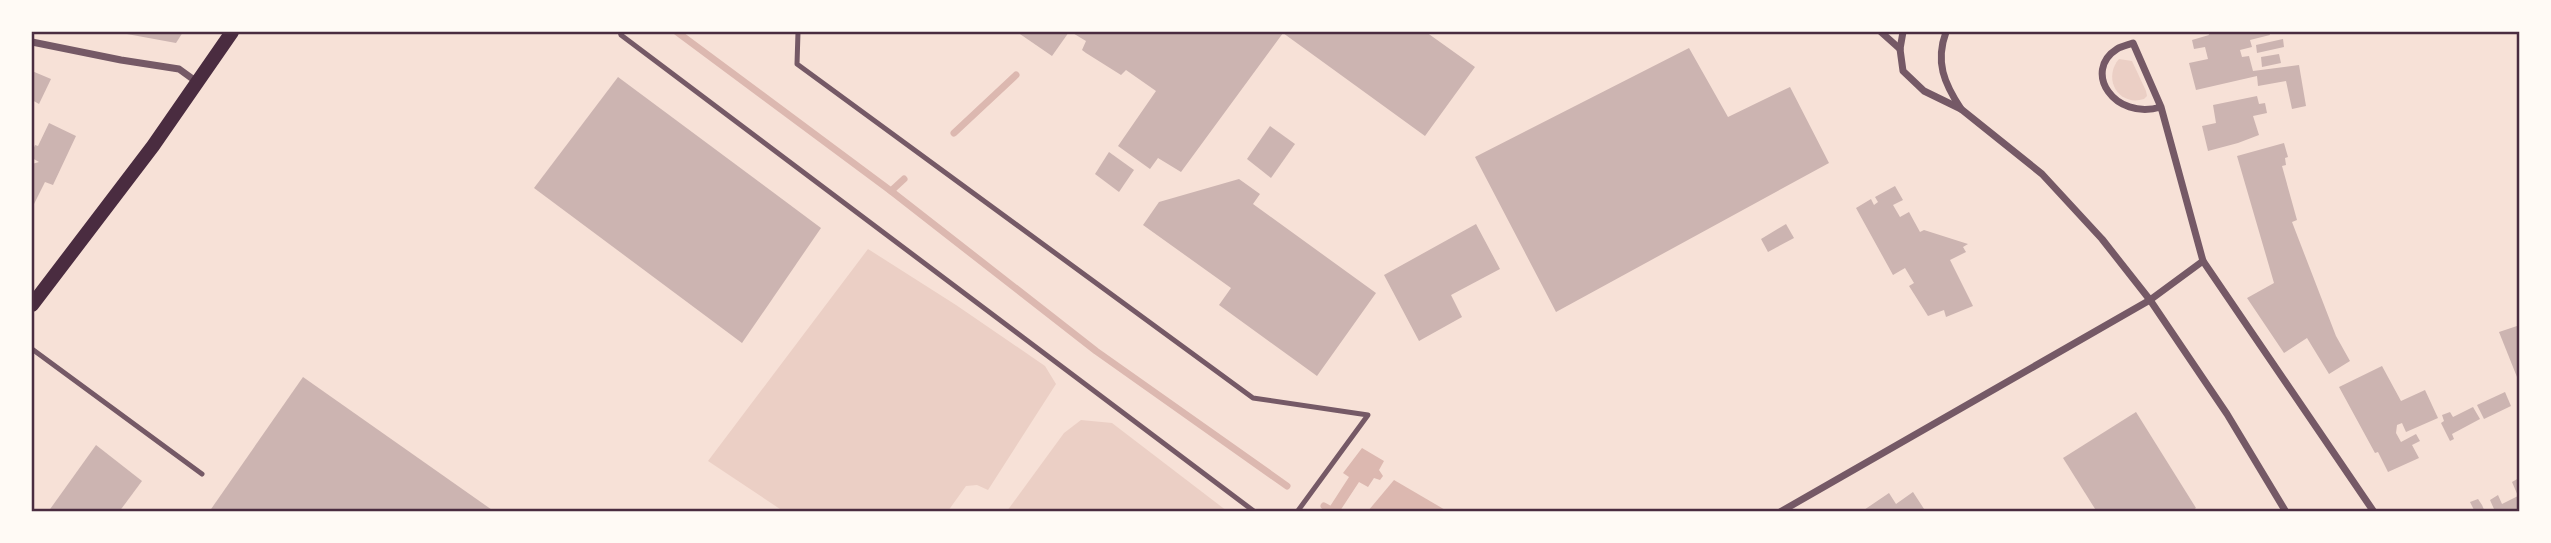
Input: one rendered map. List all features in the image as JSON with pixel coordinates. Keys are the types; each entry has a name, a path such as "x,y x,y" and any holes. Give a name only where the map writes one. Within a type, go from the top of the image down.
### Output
{"main road":[{"path":"32,305 153,146 232,32"}],"street":[{"path":"1881,32 1900,49"},
{"path":"1903,32 1900,49 1903,71 1924,91 1961,109 2042,174 2102,239 2150,300 2227,414 2286,512"},
{"path":"1946,32 1940,66 1946,86 1961,109"},
{"path":"32,42 179,69 197,82"},
{"path":"2161,107 2136,110 2126,108 2111,97 2106,90 2104,69 2107,60 2116,50 2133,43 2161,107 2203,261 2374,512"},
{"path":"1780,512 2150,300 2203,261"}],"lane":[{"path":"620,32 1255,512"},
{"path":"798,32 797,64 1253,398 1368,415 1297,512"},
{"path":"32,349 202,474"}],"shaded area":[{"path":"2119,59 2132,61 2146,91 2147,96 2144,99 2127,99 2116,90 2112,75"},
{"path":"868,249 1045,366 1056,384 988,490 977,485 966,486 948,511 783,511 708,461"},
{"path":"1081,420 1112,423 1227,511 1007,511 1064,433"},
{"path":"1362,448 1384,461 1379,470 1383,476 1380,480 1374,478 1368,487 1359,482 1340,511 1327,511 1349,477 1343,473"},
{"path":"1394,480 1447,511 1368,511"}],"building":[{"path":"116,32 183,32 176,43"},
{"path":"1017,32 1069,32 1052,56"},
{"path":"1071,32 1426,32 1475,67 1425,136 1283,33 1181,172 1158,158 1150,169 1118,146 1156,91 1126,70 1121,75 1086,53 1082,50 1086,41"},
{"path":"2208,32 2269,32 2270,35 2250,40 2252,47 2240,50 2242,57 2249,56 2253,71 2299,65 2306,106 2292,109 2286,81 2258,86 2257,76 2196,90 2189,63 2208,59 2205,47 2194,49 2192,40 2209,35"},
{"path":"2283,39 2284,47 2257,53 2256,45"},
{"path":"1689,48 1728,117 1790,87 1829,163 1556,312 1475,157"},
{"path":"2279,54 2281,63 2262,67 2261,57"},
{"path":"32,71 51,79 39,104 32,100"},
{"path":"618,77 821,228 742,343 534,188"},
{"path":"2257,96 2259,104 2265,103 2267,113 2253,116 2259,135 2208,151 2202,126 2216,123 2213,105"},
{"path":"49,123 76,136 53,185 45,182 32,208 32,164 39,162 32,158 32,152 35,145 38,146"},
{"path":"1270,126 1295,144 1271,178 1247,159"},
{"path":"2284,143 2288,157 2285,158 2286,165 2282,166 2297,220 2292,222 2336,336 2350,361 2329,374 2307,338 2284,353 2247,298 2274,283 2237,156"},
{"path":"1109,152 1134,170 1119,192 1095,174"},
{"path":"1239,179 1260,194 1253,204 1376,293 1317,376 1219,305 1231,288 1143,225 1159,202"},
{"path":"1895,186 1903,200 1893,205 1900,217 1909,212 1920,232 1924,230 1968,244 1963,247 1966,252 1950,260 1973,306 1946,317 1944,310 1928,316 1909,286 1914,283 1905,268 1893,275 1856,208 1871,199 1874,205 1878,202 1875,197"},
{"path":"1476,224 1500,269 1451,295 1462,317 1419,341 1384,275"},
{"path":"1786,224 1794,238 1768,252 1761,239"},
{"path":"2517,326 2519,376 2517,377 2499,332"},
{"path":"2382,366 2401,401 2425,390 2438,418 2406,432 2402,423 2397,425 2396,433 2401,442 2416,434 2420,441 2412,445 2419,458 2388,472 2339,387"},
{"path":"303,377 495,512 209,512"},
{"path":"2505,392 2511,406 2484,419 2477,405"},
{"path":"2473,407 2480,419 2452,434 2454,439 2450,441 2441,423 2444,421 2442,415 2450,412 2453,417"},
{"path":"2136,412 2196,508 2190,512 2097,512 2063,458"},
{"path":"96,445 142,481 119,512 48,512"},
{"path":"2519,478 2519,512 2490,512 2494,509 2490,500 2498,495 2502,504 2518,496 2512,482"},
{"path":"1913,492 1926,512 1861,512 1889,493 1896,504"},
{"path":"2478,499 2485,512 2475,512 2470,502"}],"waterway":[{"path":"677,32 891,191 1096,351 1287,486"},
{"path":"954,133 1016,75"},
{"path":"891,191 904,179"},
{"path":"1324,506 1335,512"}]}
